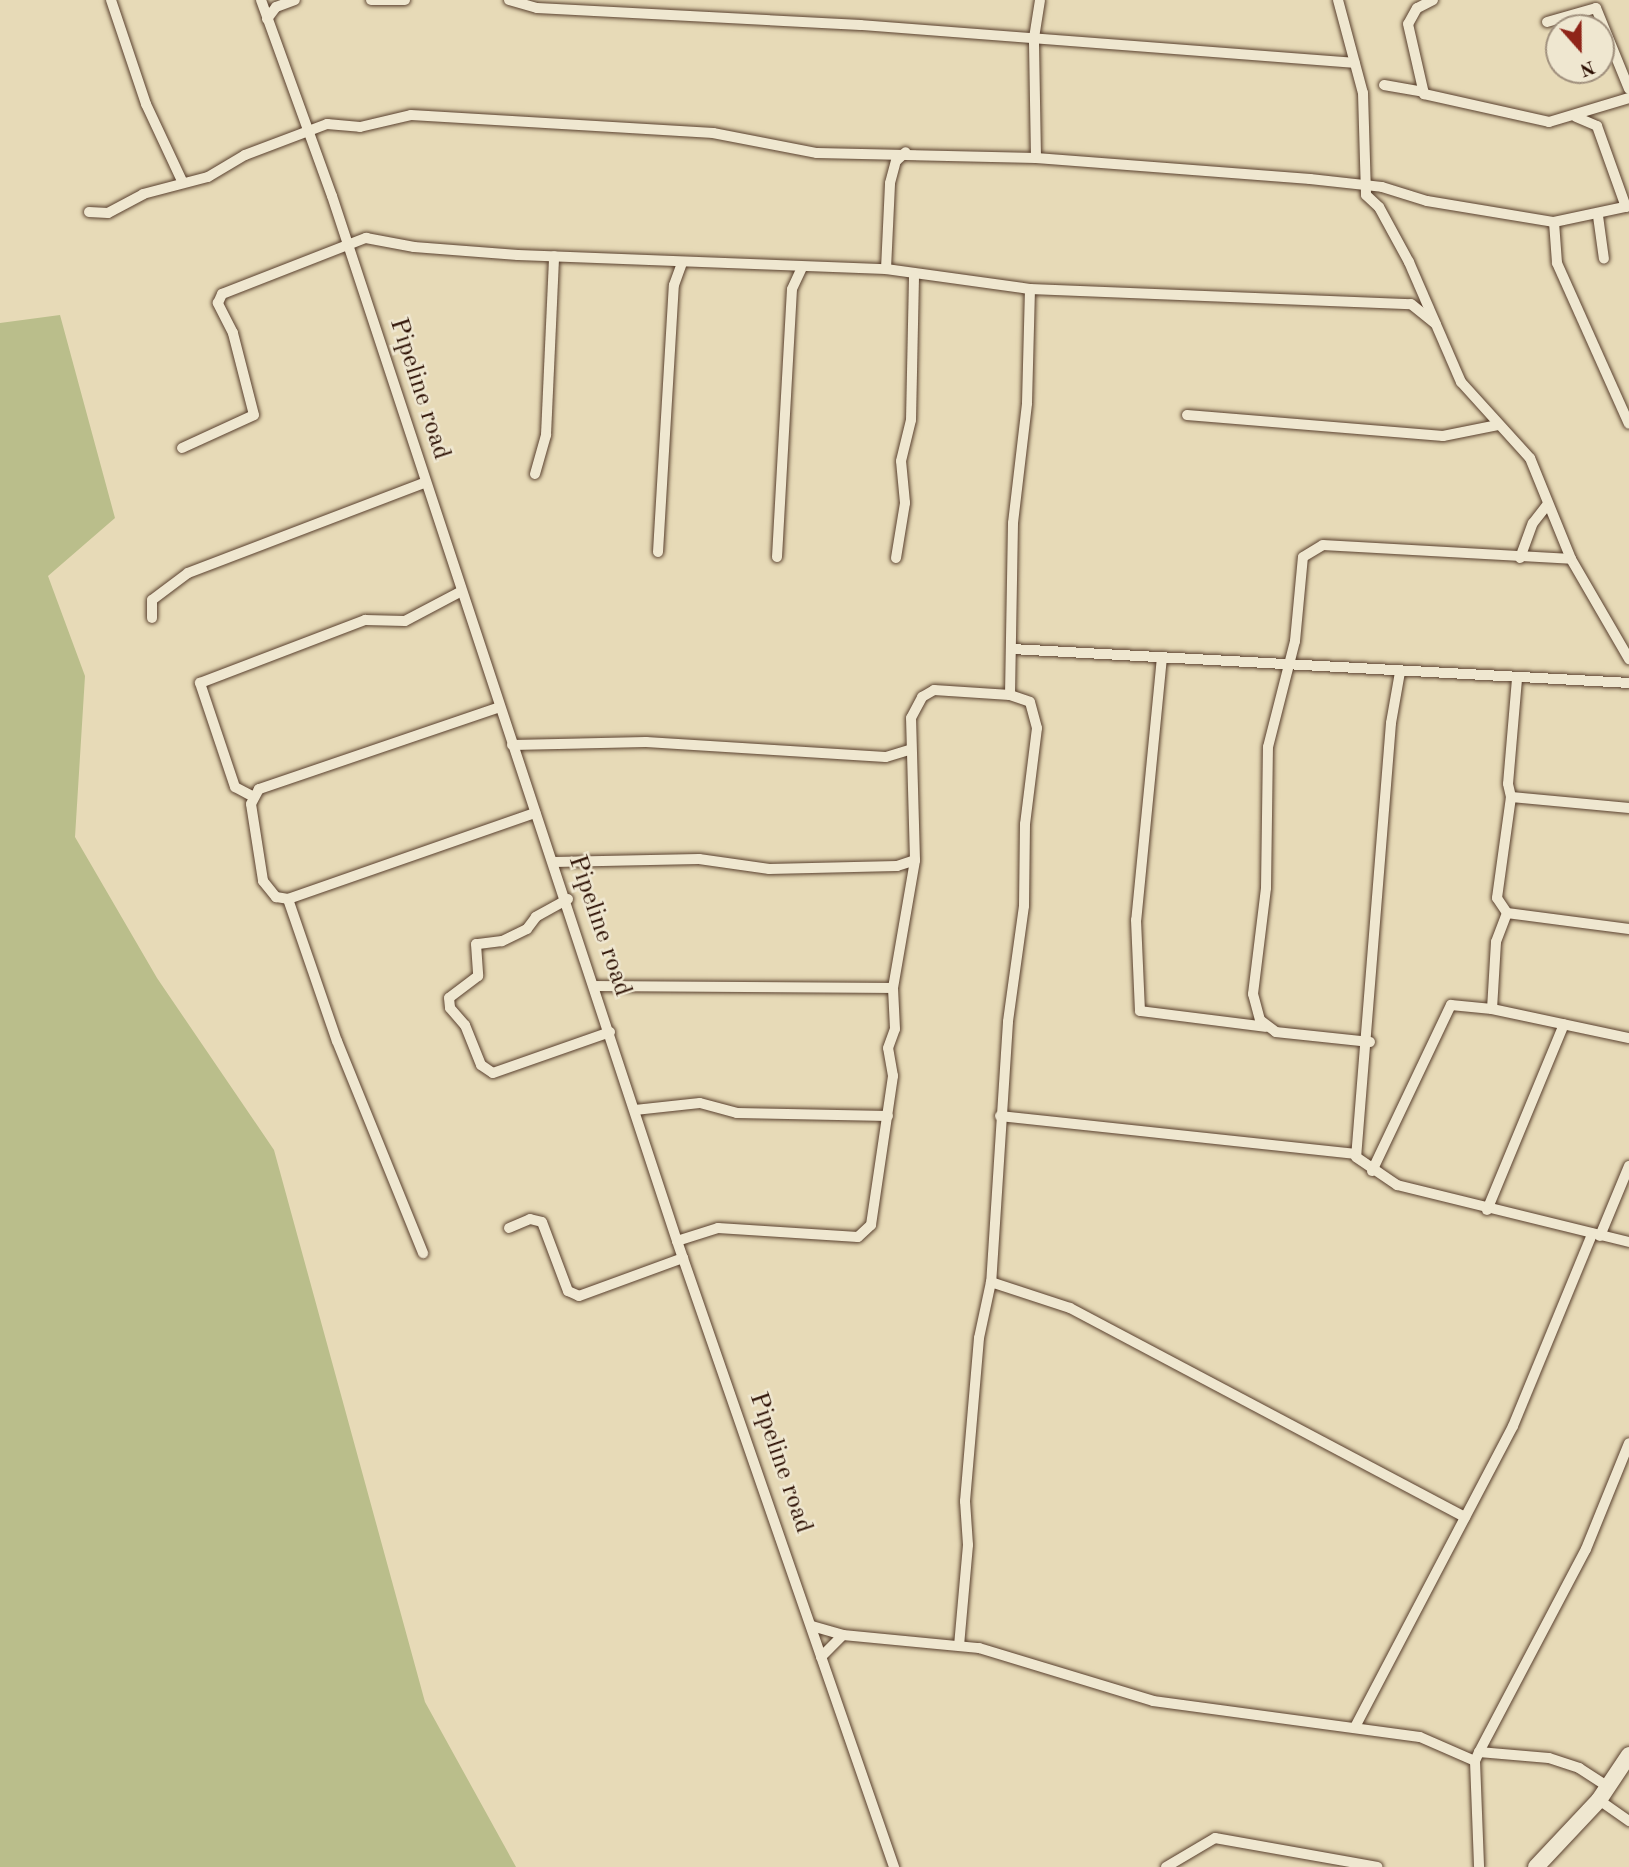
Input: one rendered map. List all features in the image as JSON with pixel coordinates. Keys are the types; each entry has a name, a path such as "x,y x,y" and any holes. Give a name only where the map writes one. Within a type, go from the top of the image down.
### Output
{"street":[{"path":"111,0 146,104 183,183"},
{"name":"Pipeline road","path":"261,0 314,129 316,153 350,248 424,483 535,813 568,899 677,1241 813,1626 821,1657 894,1867"},
{"path":"267,19 276,7 295,0"},
{"path":"371,0 405,0"},
{"path":"509,0 537,8 1034,38 1355,63"},
{"path":"1036,158 1034,38 1040,0"},
{"path":"1338,0 1363,93 1362,185 1379,207 1461,382 1530,457 1572,559 1625,643 1629,659"},
{"path":"1423,92 1408,24 1417,8 1433,0"},
{"path":"1568,14 1595,4 1629,89"},
{"path":"1384,85 1501,107 1536,120 1577,117 1629,98"},
{"path":"1597,126 1606,107"},
{"path":"89,212 108,213 314,129 427,115 713,133 817,153 906,152 1036,158 1362,185 1382,187 1427,201 1553,222 1598,216 1628,207 1597,126 1577,117"},
{"path":"886,269 890,183 896,161 906,152"},
{"path":"1379,207 1382,187"},
{"path":"1598,216 1604,259"},
{"path":"1553,222 1557,264 1629,424"},
{"path":"182,447 254,415 233,333 218,303 222,294 350,248 366,238 424,248 554,256 802,268 886,269 1030,289 1410,304 1436,324"},
{"path":"535,474 546,435 554,256"},
{"path":"658,552 674,285 682,262"},
{"path":"778,557 792,289 802,268"},
{"path":"896,558 905,503 901,461 911,420 914,275"},
{"path":"1010,695 1013,649 1013,523 1027,403 1030,289"},
{"path":"1187,415 1443,436 1498,425"},
{"path":"152,618 152,600 188,573 424,483"},
{"path":"1520,558 1533,523 1548,503"},
{"path":"1266,1027 1256,1009 1253,979 1266,887 1268,747 1286,662 1295,641 1303,557 1314,547 1572,559"},
{"path":"252,796 235,787 200,683 365,621 405,621 462,591"},
{"path":"1013,649 1286,662 1517,679 1629,683"},
{"path":"1162,657 1136,920 1140,1011 1370,1042"},
{"path":"1356,1154 1370,1042 1366,1028 1400,672"},
{"path":"1492,1009 1496,942 1507,913 1495,891 1511,797 1517,679"},
{"path":"677,1241 718,1228 858,1237 871,1225 878,1202 888,1116 892,988 915,860 909,750 911,718 928,693 1010,695 1030,702 1037,727 1025,824 1020,956 1008,1022 991,1282 979,1338 965,1501 968,1545 959,1646"},
{"path":"252,796 310,769 500,707"},
{"path":"512,745 646,742 886,757 909,750"},
{"path":"252,796 263,881 276,897 288,899 535,813"},
{"path":"1511,797 1629,808"},
{"path":"554,862 699,859 769,869 897,866 915,860"},
{"path":"288,899 337,1041 423,1253"},
{"path":"568,899 536,917 527,929 502,941 476,944 478,976 449,999 450,1007 465,1025 481,1065 493,1073 610,1032"},
{"path":"1507,913 1629,929"},
{"path":"596,986 892,988"},
{"path":"1372,1171 1451,1005 1492,1009 1629,1038"},
{"path":"1487,1210 1563,1024"},
{"path":"635,1110 700,1103 737,1113 888,1116"},
{"path":"1000,1116 1356,1154 1372,1171 1397,1185 1487,1210 1629,1242"},
{"path":"1355,1727 1513,1426 1629,1166"},
{"path":"509,1228 530,1219 542,1222 568,1291 579,1296 683,1258"},
{"path":"991,1282 1070,1308 1465,1517"},
{"path":"1479,1867 1477,1757 1587,1549 1629,1443"},
{"path":"813,1626 843,1635 959,1646 1153,1701 1314,1726 1355,1727 1420,1737 1477,1757 1567,1762 1604,1794 1629,1821"},
{"path":"821,1657 843,1635"},
{"path":"1536,1867 1604,1794 1629,1755"},
{"path":"1166,1867 1214,1838 1377,1867"}],"green space":[{"path":"60,315 115,518 48,576 85,676 75,837 157,978 274,1150 425,1702 516,1867 0,1867 0,323"}]}
